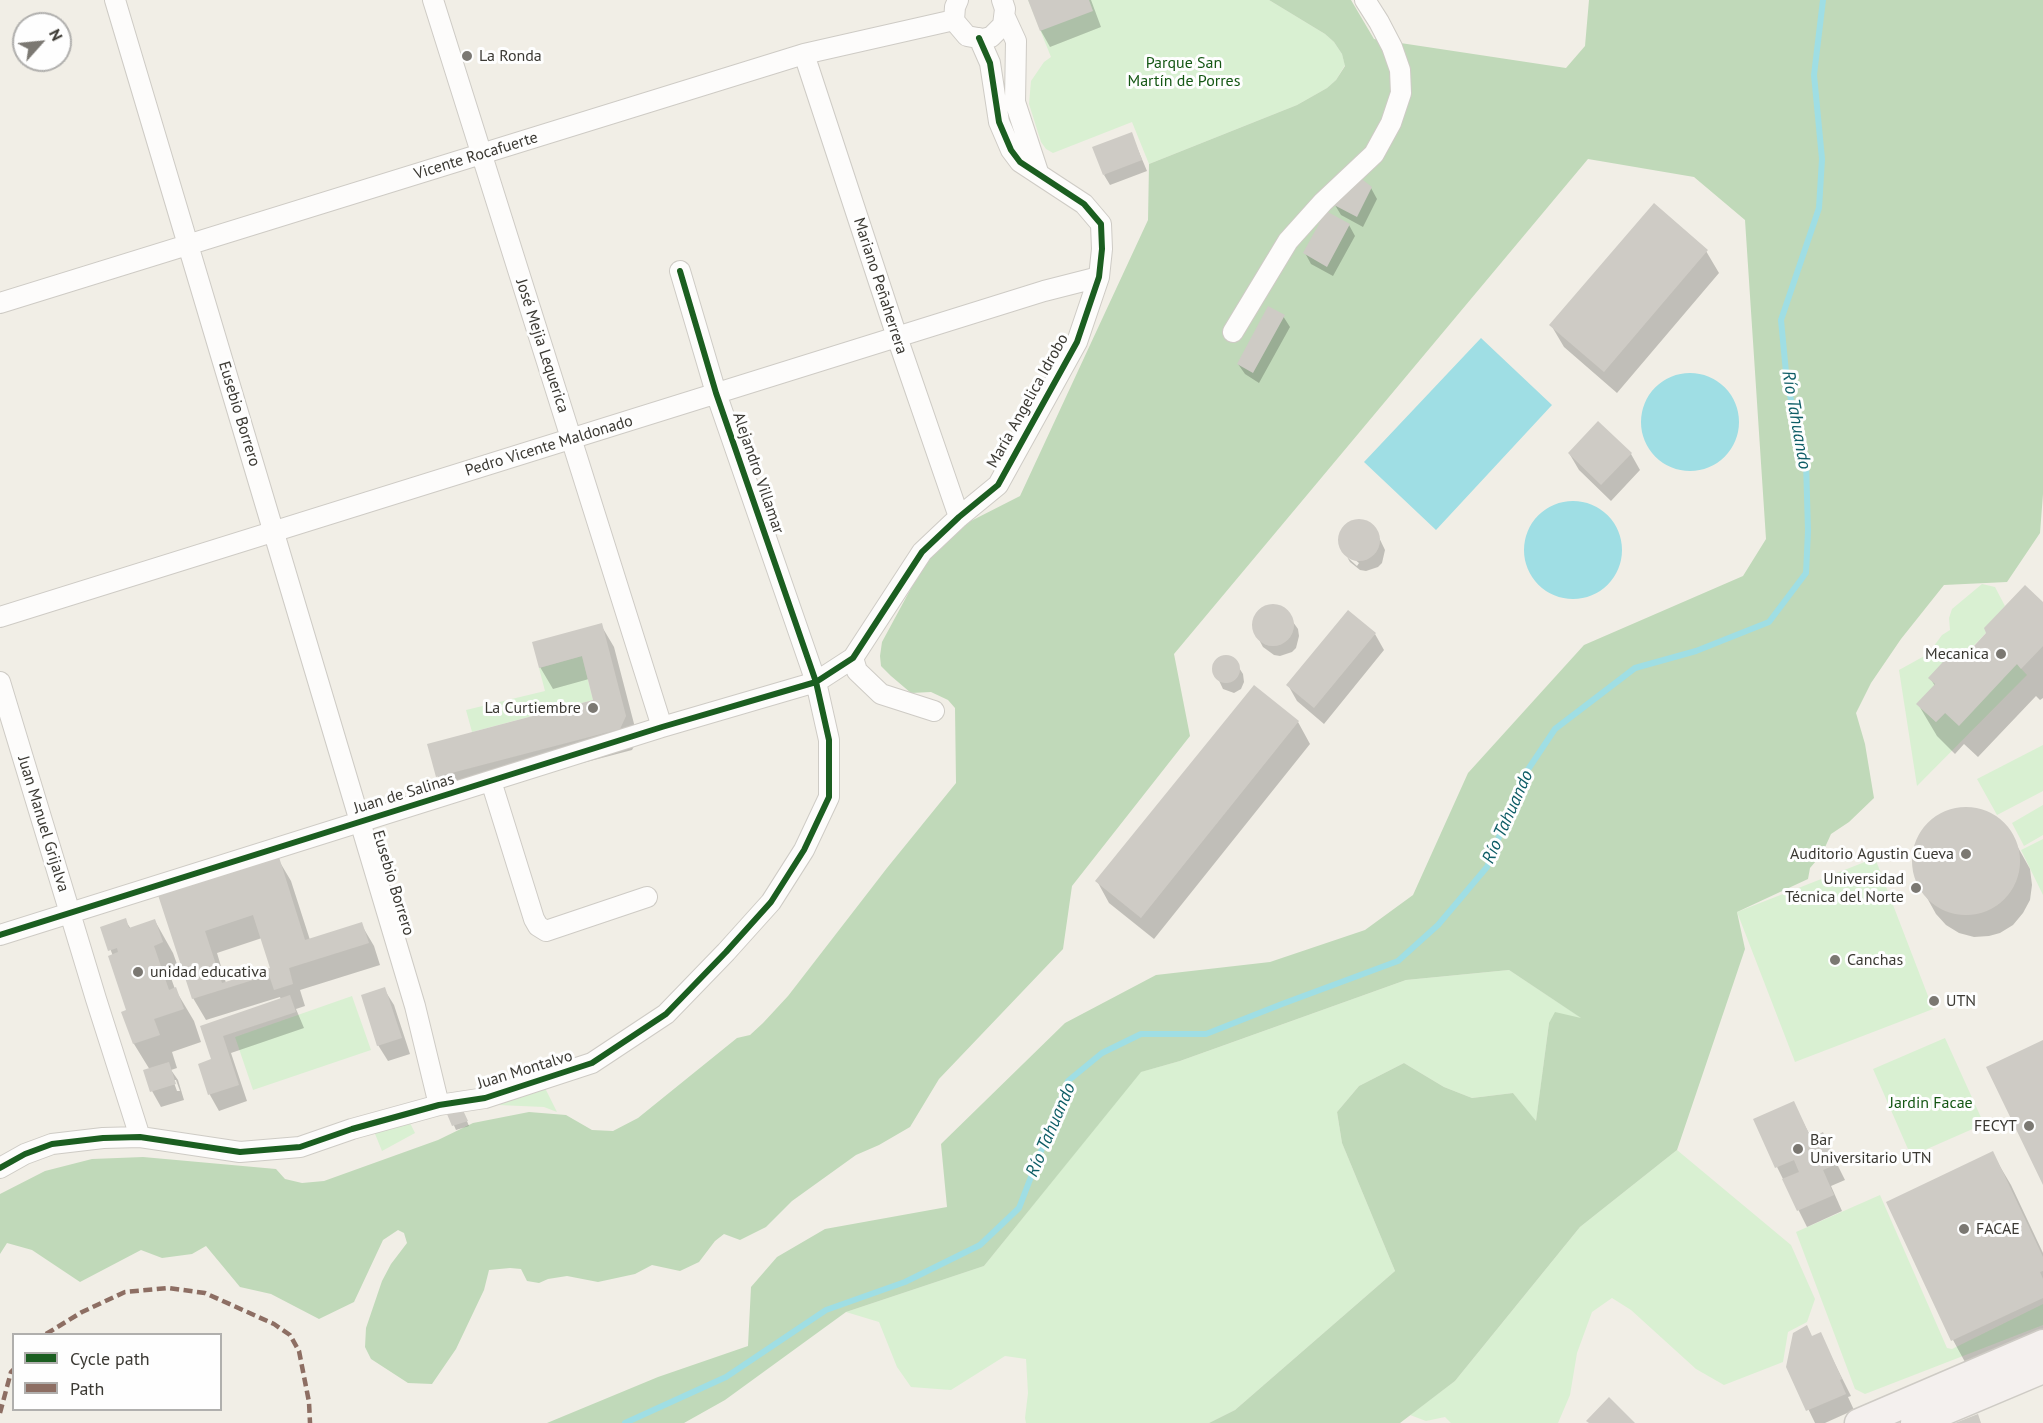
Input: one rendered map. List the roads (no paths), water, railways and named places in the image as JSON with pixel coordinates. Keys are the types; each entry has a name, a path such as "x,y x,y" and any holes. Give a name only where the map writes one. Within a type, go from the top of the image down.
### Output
{"main road":[{"path":"1859,1423 2043,1344"},
{"path":"1915,1423 2043,1369"}],"street":[{"name":"Eusebio Borrero","path":"115,0 415,1006 439,1105"},
{"name":"José Mejia Lequerica","path":"433,0 662,727"},
{"path":"1233,332 1288,242 1323,202 1374,154 1391,123 1401,93 1400,70 1392,47 1365,0"},
{"name":"Vicente Rocafuerte","path":"0,303 953,8"},
{"path":"953,8 961,30 967,36 979,38 998,32 1004,8"},
{"path":"1004,8 1016,41 1015,102 1038,172"},
{"name":"María Angelica Idrobo","path":"816,682 853,658 922,552 998,484 1077,342 1099,277 1102,249 1101,224 1084,204 1020,162 999,122 990,63 979,38"},
{"name":"Mariano Peñaherrera","path":"804,54 959,517"},
{"name":"Alejandro Villamar","path":"680,271 716,393 816,682"},
{"name":"Pedro Vicente Maldonado","path":"0,617 1044,291 1099,277"},
{"path":"853,658 857,670 881,694 934,711"},
{"name":"Juan Manuel Grijalva","path":"0,682 140,1137"},
{"name":"Juan de Salinas","path":"0,935 662,727 816,682"},
{"name":"Juan Montalvo","path":"0,1168 25,1154 52,1144 103,1138 140,1137 240,1152 300,1147 352,1128 439,1105 485,1098 592,1063 666,1014 771,902 804,850 829,797 829,740 816,682"},
{"path":"491,781 534,920 538,926 546,931 647,897"}],"water":[{"path":"1481,338 1552,405 1436,530 1364,462"},
{"path":"1690,373 1709,377 1725,387 1735,403 1739,422 1735,441 1725,457 1709,467 1690,471 1671,467 1655,457 1645,441 1641,422 1645,403 1655,387 1671,377"},
{"path":"1573,501 1592,505 1608,515 1618,531 1622,550 1618,569 1608,585 1592,595 1573,599 1554,595 1538,585 1528,569 1524,550 1528,531 1538,515 1554,505"}],"waterway":[{"name":"Río Tahuando","path":"625,1423 726,1377 826,1310 905,1282 980,1245 1019,1208 1068,1081 1102,1053 1141,1034 1206,1034 1398,961 1438,925 1487,867 1523,777 1555,729 1635,668 1696,651 1769,622 1806,573 1808,531 1806,462 1787,383 1781,320 1819,208 1822,159 1814,75 1823,0"}],"place":[{"name":"La Ronda","path":"467,56"},
{"name":"Mecanica","path":"2001,654"},
{"name":"La Curtiembre","path":"593,708"},
{"name":"Auditorio Agustin Cueva","path":"1966,854"},
{"name":"Universidad Técnica del Norte","path":"1916,888"},
{"name":"Canchas","path":"1835,960"},
{"name":"unidad educativa","path":"138,972"},
{"name":"UTN","path":"1934,1001"},
{"name":"FECYT","path":"2029,1126"},
{"name":"Bar Universitario UTN","path":"1798,1149"},
{"name":"FACAE","path":"1964,1229"}],"park label":[{"name":"Parque San Martín de Porres","path":"1184,72"},
{"name":"Jardin Facae","path":"1931,1103"}]}
